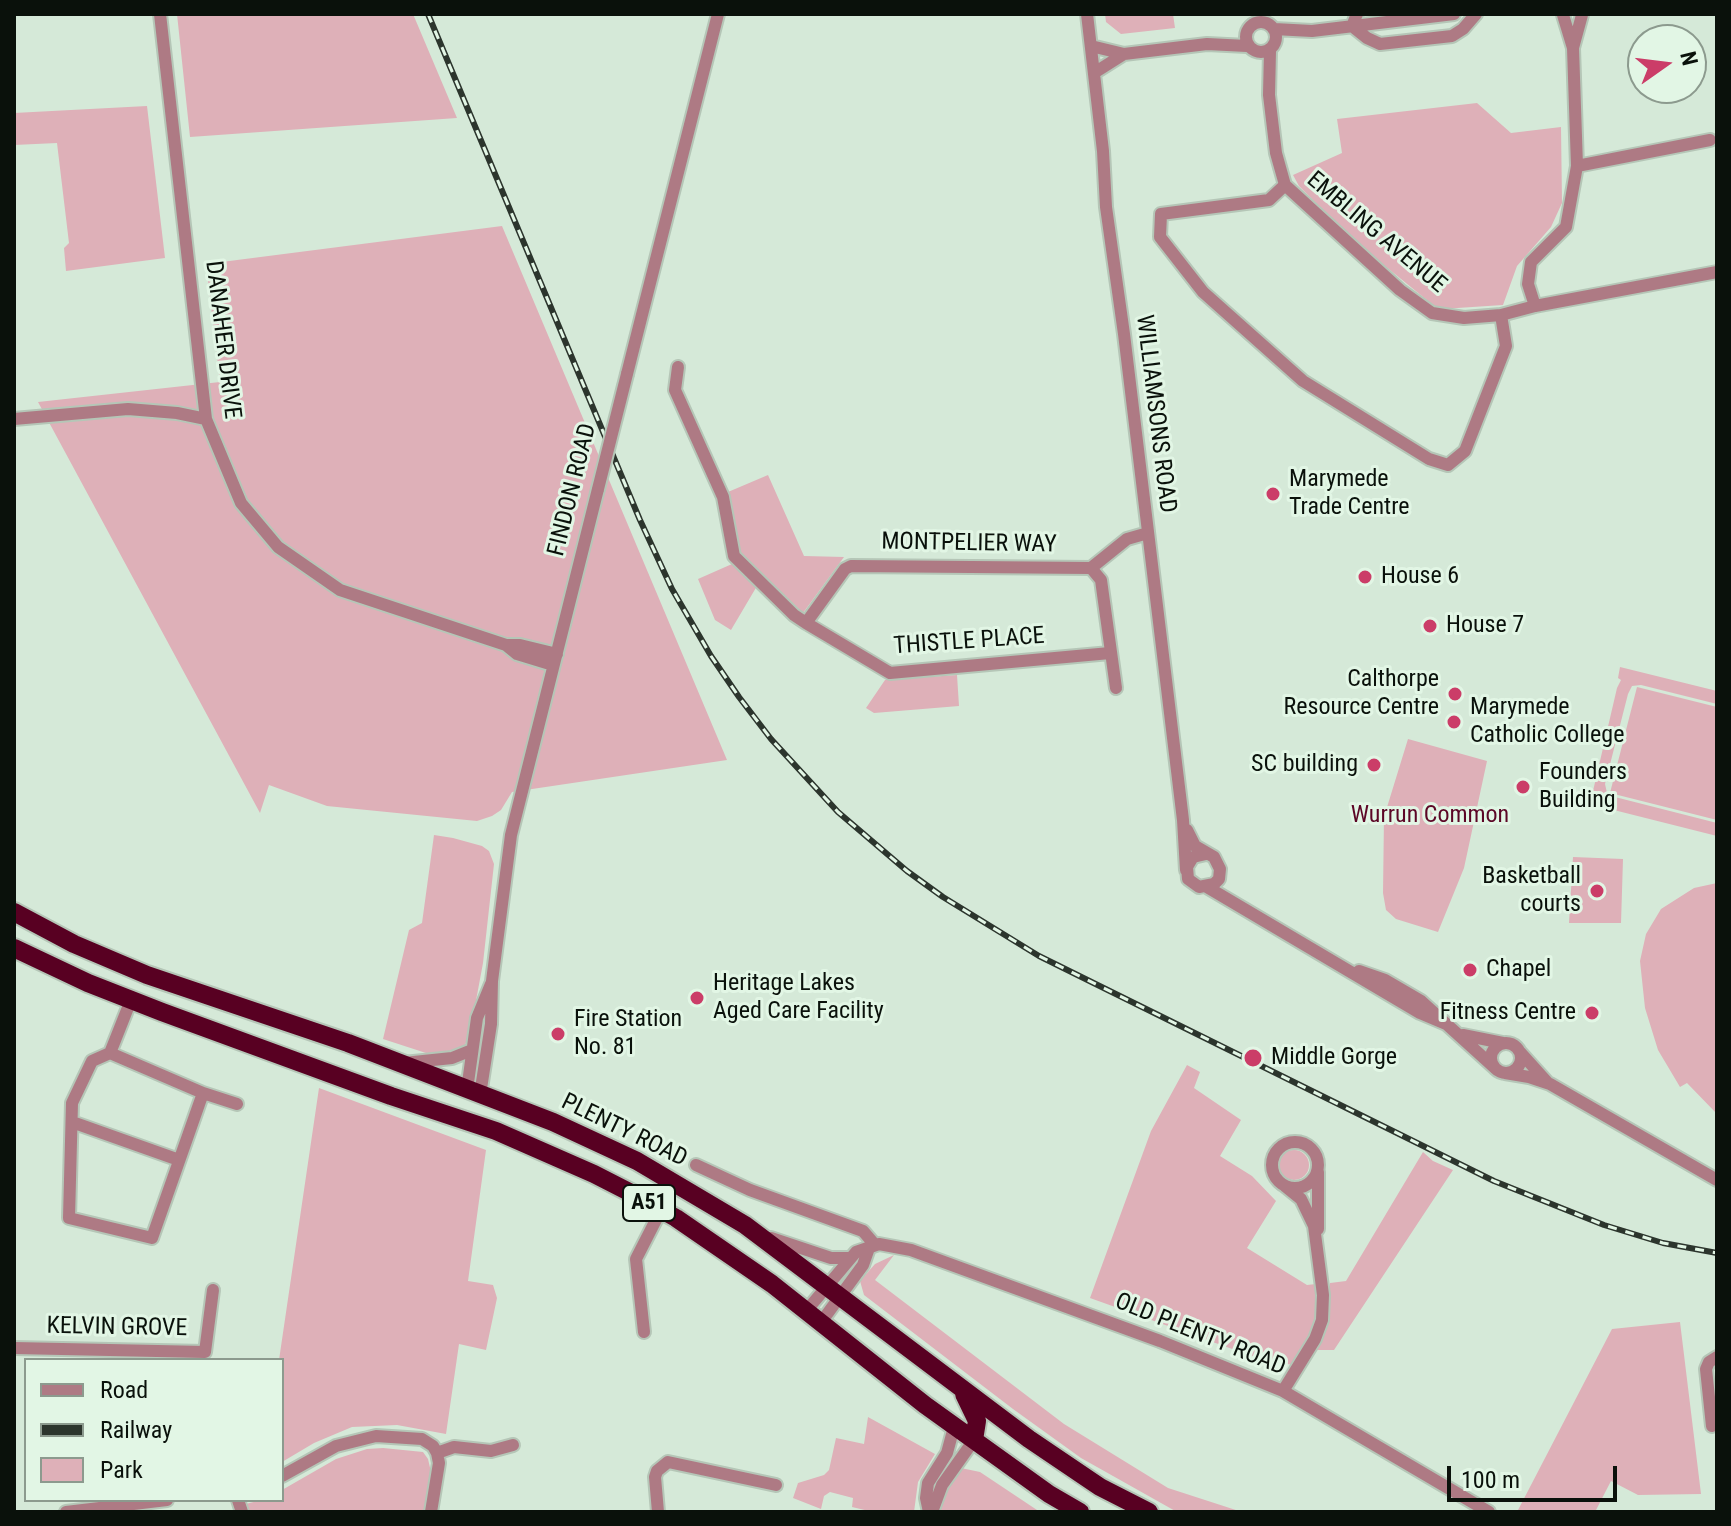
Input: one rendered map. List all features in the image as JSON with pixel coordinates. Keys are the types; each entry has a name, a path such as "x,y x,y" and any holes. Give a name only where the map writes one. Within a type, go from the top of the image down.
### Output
{"highway":[{"name":"PLENTY ROAD","path":"14,912 74,944 147,975 339,1040 553,1122 637,1161 704,1198 755,1233 1029,1439 1100,1487 1149,1512"},
{"name":"A51","path":"14,948 131,1000 315,1069 467,1121 594,1174 661,1210 772,1284 954,1427 1049,1494 1080,1512"},
{"name":"FINDON ROAD","path":"467,1121 474,1092"},
{"path":"961,1388 976,1418 974,1440"}],"street":[{"name":"DANAHER DRIVE","path":"160,14 206,419 241,503 278,547 340,590 506,645 517,654 555,660"},
{"name":"FINDON ROAD","path":"474,1092 491,1024 492,981 511,835 718,14"},
{"name":"WILLIAMSONS ROAD","path":"1087,14 1103,151 1105,197 1183,820 1186,870"},
{"path":"1091,46 1124,54 1207,44 1272,48 1312,31 1355,20 1454,14"},
{"path":"1355,20 1367,38 1380,44 1452,36 1476,14"},
{"path":"1562,14 1573,18 1582,15"},
{"path":"1535,306 1528,284 1531,262 1566,227 1577,166 1573,48 1562,14"},
{"path":"1573,48 1582,15"},
{"path":"1207,44 1250,23 1269,22 1312,31"},
{"name":"EMBLING AVENUE","path":"1269,22 1277,35 1272,48 1269,95 1276,153 1285,185 1400,290 1432,313 1464,318 1501,315 1717,272"},
{"name":"EMBLING AVENUE","path":"1250,23 1251,49 1269,95"},
{"path":"1094,73 1124,54"},
{"path":"1577,166 1710,140"},
{"path":"1285,185 1269,200 1161,214 1160,237 1203,292 1303,381 1429,459 1448,465 1465,451 1506,346 1501,315"},
{"name":"THISTLE PLACE","path":"678,367 675,390 723,497 734,556 806,623 890,673 1110,653"},
{"path":"14,419 128,409 206,419"},
{"name":"MONTPELIER WAY","path":"806,623 845,569 851,566 1091,568 1127,539 1148,533"},
{"path":"1091,568 1101,580 1116,688"},
{"name":"WILLIAMSONS ROAD","path":"1183,820 1193,843 1206,854"},
{"path":"1245,911 1228,888 1216,859 1206,854 1193,857 1186,870 1192,883 1207,887 1245,911 1342,965 1413,1009 1442,1022 1500,1070 1550,1084 1717,1180"},
{"path":"1207,887 1217,881 1220,871"},
{"path":"1342,965 1401,988 1421,1001 1442,1022"},
{"name":"FINDON ROAD","path":"474,1092 472,1050 479,1011 492,981"},
{"path":"131,1000 110,1053 92,1061 72,1103 69,1218 152,1238 203,1093"},
{"path":"1460,1034 1485,1042 1514,1045 1550,1084"},
{"path":"1503,1043 1492,1053 1492,1061 1500,1070 1511,1072 1519,1067 1520,1052"},
{"path":"397,1063 452,1058 472,1050"},
{"path":"110,1053 203,1093 237,1104"},
{"path":"72,1122 179,1160"},
{"path":"1283,1391 1310,1349 1322,1320 1323,1295 1317,1237 1320,1205 1318,1166 1315,1155 1307,1146 1296,1143 1285,1145 1275,1154 1273,1167 1276,1177 1303,1202 1317,1237"},
{"name":"OLD PLENTY ROAD","path":"696,1165 750,1190 863,1231 872,1246 911,1250 1160,1341 1283,1391 1489,1512"},
{"path":"1285,1186 1296,1188 1307,1185 1318,1166"},
{"path":"644,1332 636,1259 661,1210"},
{"path":"755,1233 820,1255 848,1258 872,1246"},
{"path":"814,1316 833,1290 864,1262 872,1246"},
{"path":"814,1316 833,1290 848,1258"},
{"name":"KELVIN GROVE","path":"14,1348 205,1352 213,1290"},
{"path":"1696,1427 1714,1426 1706,1369 1709,1362 1717,1357"},
{"path":"930,1512 926,1498 928,1483 947,1453 954,1427"},
{"path":"284,1475 332,1448 364,1438 417,1438 430,1443 439,1462 431,1512"},
{"path":"930,1512 942,1485 974,1440"},
{"path":"437,1453 454,1447 491,1451 513,1445"},
{"path":"658,1512 655,1477 662,1465 668,1462 676,1461 776,1485"},
{"path":"66,1512 150,1502"}],"green space":[{"path":"177,14 413,14 457,118 190,137"},
{"path":"1105,14 1173,14 1175,28 1121,34 1106,22"},
{"path":"1477,103 1511,133 1561,127 1562,203 1551,227 1517,266 1503,305 1442,309 1353,240 1299,186 1293,175 1342,153 1337,119"},
{"path":"147,106 165,258 66,271 64,248 69,243 57,143 14,145 14,113"},
{"path":"502,226 727,760 512,792 501,810 477,821 327,806 269,785 260,813 38,402 220,382 206,264"},
{"path":"768,475 804,556 844,557 803,613 740,552 728,492"},
{"path":"732,564 757,586 731,630 715,620 698,579"},
{"path":"1620,667 1717,691 1717,704 1641,685 1632,686 1605,784 1607,793 1717,823 1717,836 1586,803 1589,791 1593,791 1621,680 1618,678"},
{"path":"957,675 959,706 874,713 866,708 885,680"},
{"path":"1637,687 1717,707 1717,820 1610,793"},
{"name":"Wurrun Common","path":"1408,739 1487,761 1464,868 1438,932 1396,919 1386,910 1383,893 1384,817"},
{"path":"434,835 482,846 489,851 494,864 483,963 470,1033 465,1045 457,1052 444,1055 426,1053 383,1039 409,930 422,923"},
{"name":"Basketball courts","path":"1573,857 1623,859 1621,923 1569,923"},
{"path":"1717,883 1717,1114 1687,1083 1680,1087 1658,1050 1645,1008 1640,961 1646,934 1661,909 1694,888"},
{"path":"1187,1065 1200,1072 1194,1088 1241,1120 1220,1156 1252,1176 1276,1201 1247,1248 1307,1285 1316,1284 1315,1321 1307,1342 1292,1365 1249,1355 1090,1298 1151,1131"},
{"path":"319,1088 486,1150 468,1281 493,1285 497,1298 486,1350 459,1344 446,1434 397,1425 352,1427 314,1443 284,1461 284,1358 279,1358"},
{"path":"1294,1150 1305,1154 1309,1165 1305,1176 1294,1180 1283,1176 1279,1165 1283,1154"},
{"path":"1423,1152 1433,1161 1453,1170 1334,1350 1316,1350 1327,1321 1330,1283 1346,1281"},
{"path":"894,1255 875,1280 1064,1424 1168,1488 1242,1512 1177,1512 1081,1458 1013,1409 864,1295 860,1281 875,1264"},
{"path":"1680,1322 1701,1494 1638,1495 1611,1481 1595,1512 1517,1512 1612,1329"},
{"path":"868,1417 935,1454 918,1482 914,1512 873,1512 852,1507 853,1498 830,1492 824,1496 821,1509 793,1498 798,1483 824,1475 829,1470 836,1438 864,1444"},
{"path":"367,1449 423,1452 431,1472 425,1512 246,1512 246,1504 254,1502 284,1502 284,1489 336,1459"},
{"path":"961,1468 980,1472 1040,1512 939,1512 943,1493"}],"railway":[{"path":"428,14 640,520 672,589 739,697 771,739 838,812 907,871 943,897 1039,956 1494,1181 1604,1225 1663,1243 1717,1253"}],"place":[{"name":"Marymede Trade Centre","path":"1273,494"},
{"name":"House 6","path":"1365,577"},
{"name":"House 7","path":"1430,626"},
{"name":"Calthorpe Resource Centre","path":"1455,694"},
{"name":"Marymede Catholic College","path":"1454,722"},
{"name":"SC building","path":"1374,765"},
{"name":"Founders Building","path":"1523,787"},
{"name":"Basketball courts","path":"1597,891"},
{"name":"Chapel","path":"1470,970"},
{"name":"Heritage Lakes Aged Care Facility","path":"697,998"},
{"name":"Fitness Centre","path":"1592,1013"},
{"name":"Fire Station No. 81","path":"558,1034"},
{"name":"Middle Gorge","path":"1253,1058"}]}
